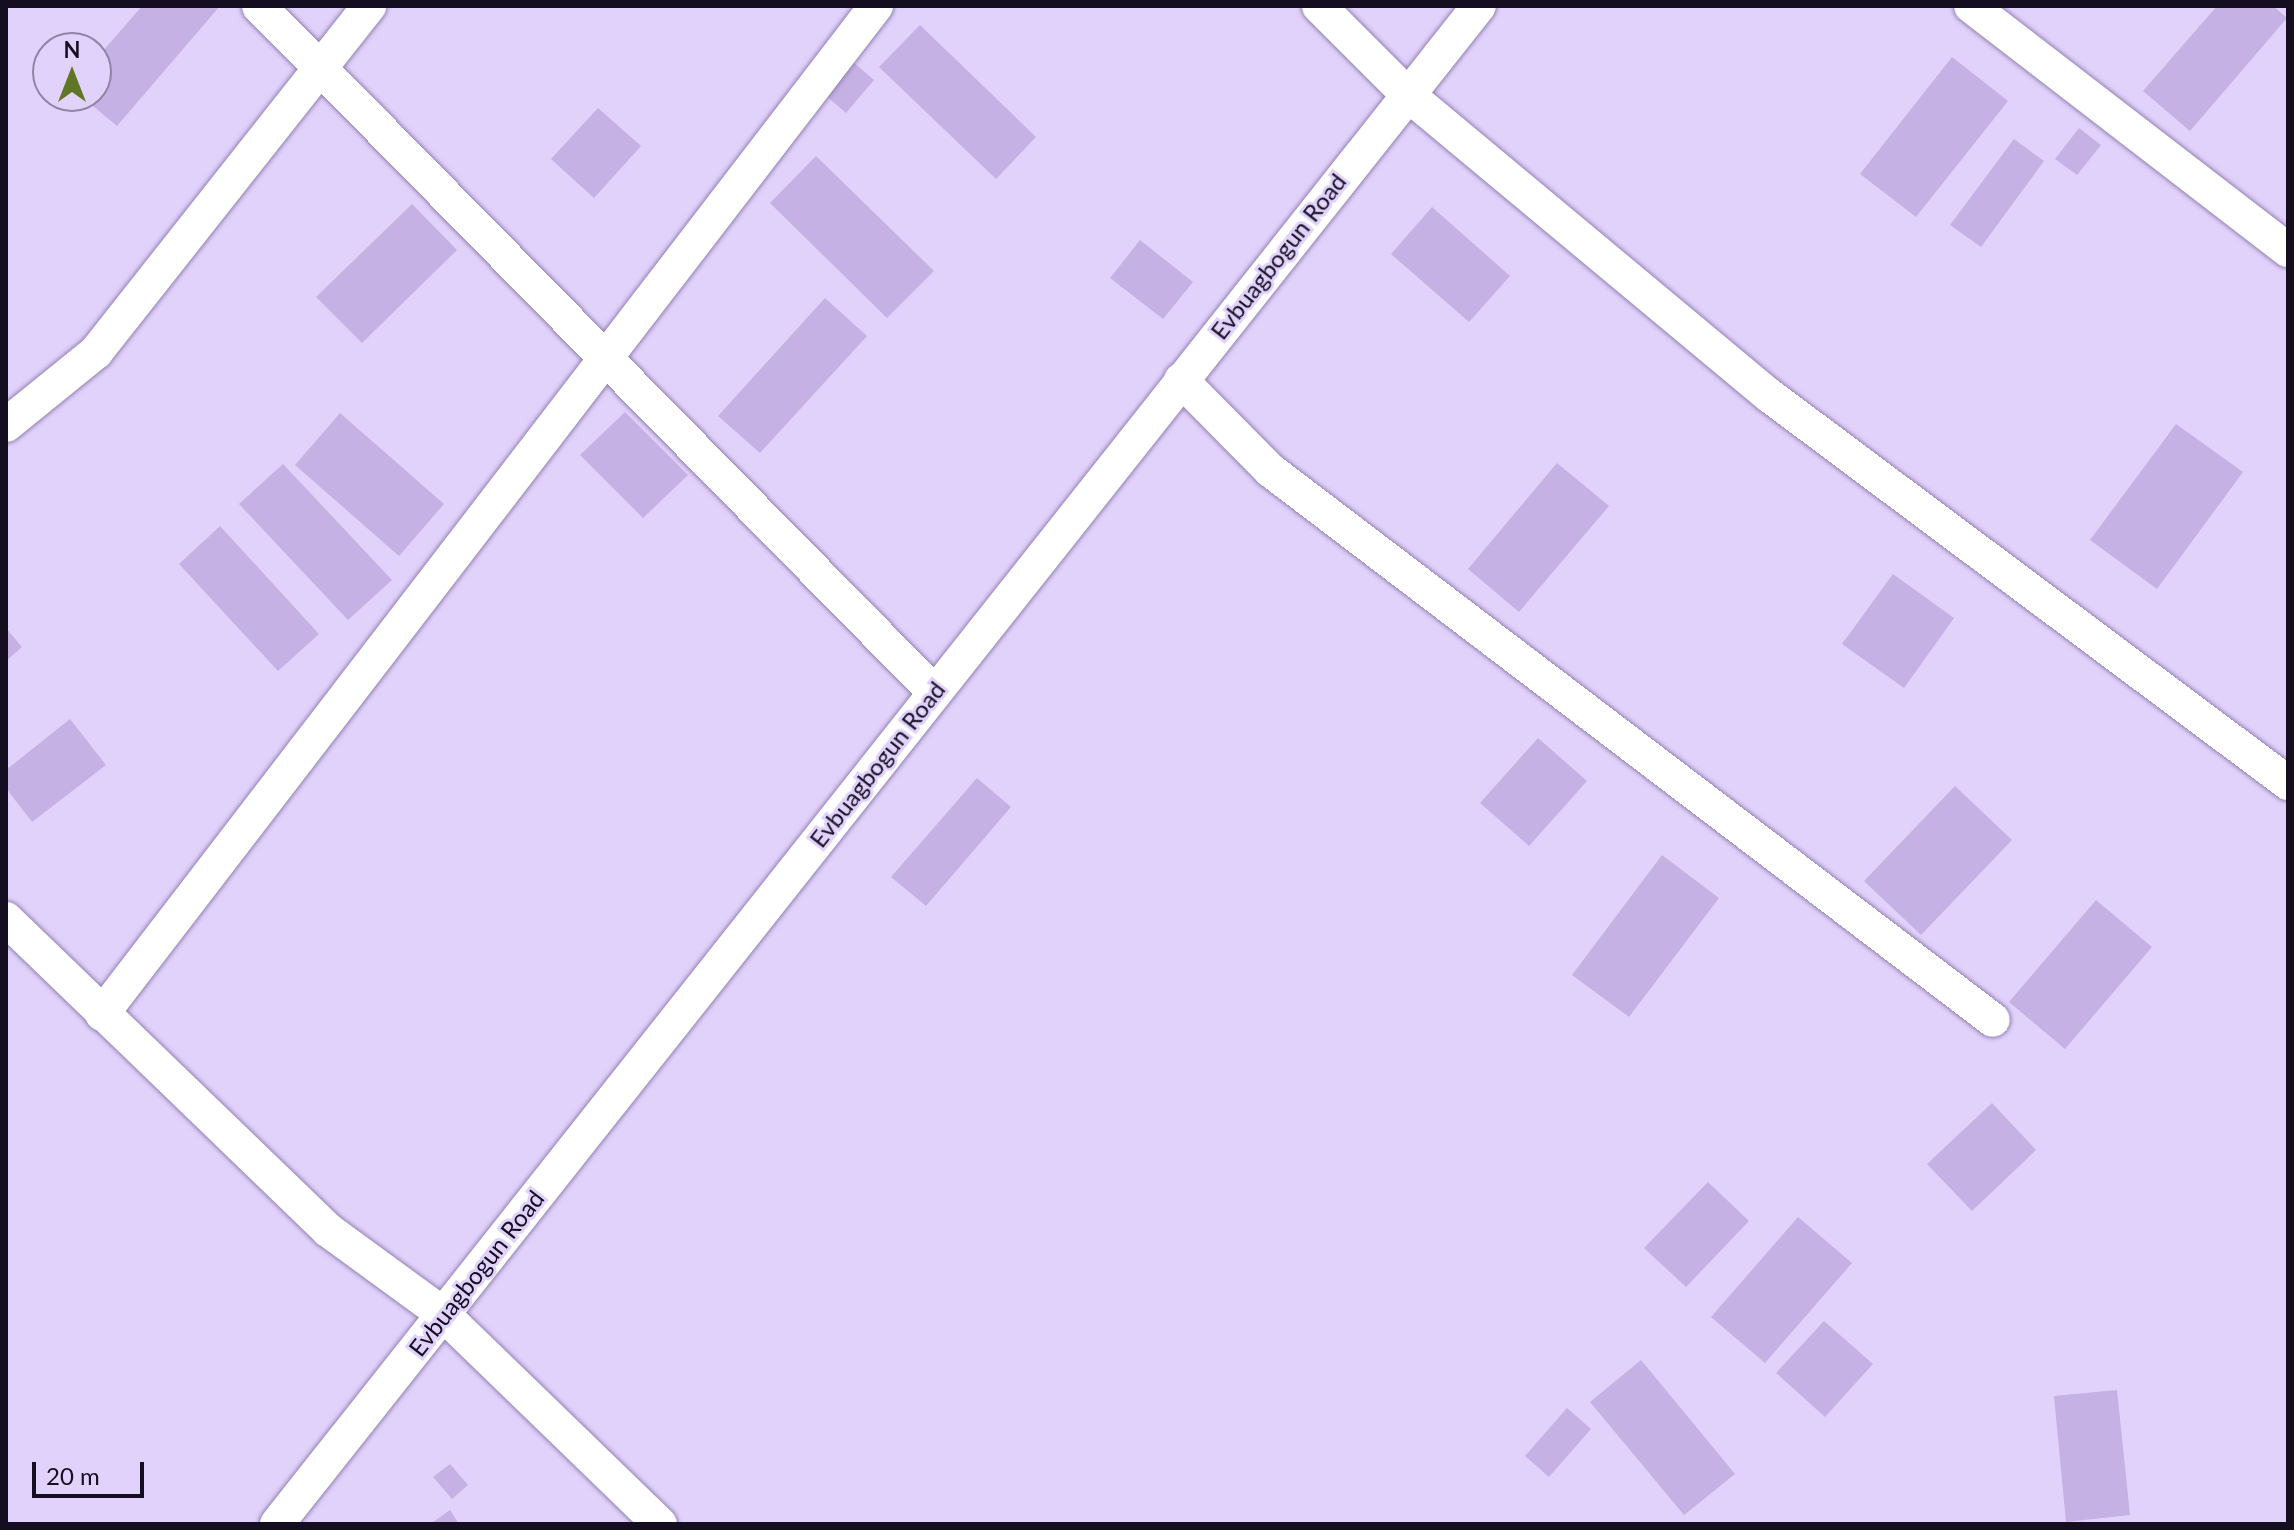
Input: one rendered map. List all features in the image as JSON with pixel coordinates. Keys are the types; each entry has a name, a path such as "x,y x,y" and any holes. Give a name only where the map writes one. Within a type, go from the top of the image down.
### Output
{"street":[{"path":"259,6 604,353 934,692"},
{"path":"6,425 96,352 369,6"},
{"path":"102,1014 604,353 876,6"},
{"path":"1319,6 1406,93 1770,396 2288,783"},
{"name":"Evbuagbogun Road","path":"277,1524 1406,93 1479,6"},
{"path":"1971,6 2288,250"},
{"path":"1181,380 1270,470 1993,1020"},
{"path":"6,919 328,1230 443,1314 660,1524"}],"building":[{"path":"142,6 220,6 117,126 100,112 112,112 112,41"},
{"path":"2217,6 2273,6 2287,18 2190,131 2143,91"},
{"path":"920,25 1036,137 996,179 879,67"},
{"path":"1952,57 2008,101 1916,217 1860,174"},
{"path":"852,61 874,80 846,113 824,94"},
{"path":"598,108 641,146 594,198 551,159"},
{"path":"2079,128 2101,145 2077,175 2055,159"},
{"path":"2014,139 2044,161 1981,247 1950,225"},
{"path":"816,156 934,271 887,318 770,203"},
{"path":"412,204 457,250 362,343 316,297"},
{"path":"1432,207 1510,276 1469,322 1391,254"},
{"path":"1140,240 1193,282 1163,319 1110,278"},
{"path":"825,298 867,336 760,453 718,416"},
{"path":"625,412 688,475 643,518 580,455"},
{"path":"340,413 444,504 399,556 295,465"},
{"path":"2176,424 2243,472 2157,589 2090,540"},
{"path":"1557,463 1609,506 1519,612 1468,569"},
{"path":"283,464 392,580 348,620 239,504"},
{"path":"220,526 319,634 278,671 179,564"},
{"path":"1893,574 1954,618 1904,688 1842,644"},
{"path":"6,628 22,647 6,661"},
{"path":"70,719 106,765 32,822 6,788 6,770"},
{"path":"1538,738 1587,781 1529,846 1480,803"},
{"path":"977,778 1011,807 926,906 891,877"},
{"path":"1955,786 2012,840 1921,935 1864,881"},
{"path":"1662,855 1719,898 1629,1017 1572,975"},
{"path":"2096,900 2152,947 2065,1049 2009,1002"},
{"path":"1992,1103 2036,1150 1972,1211 1927,1164"},
{"path":"1708,1182 1749,1221 1686,1287 1644,1248"},
{"path":"1798,1217 1852,1263 1765,1363 1711,1317"},
{"path":"1824,1321 1873,1364 1825,1417 1776,1373"},
{"path":"1641,1360 1735,1474 1684,1515 1590,1402"},
{"path":"2117,1390 2130,1515 2066,1522 2054,1396"},
{"path":"1567,1408 1591,1429 1549,1477 1525,1456"},
{"path":"450,1464 468,1485 452,1499 433,1477"},
{"path":"450,1510 459,1524 430,1524"}]}
